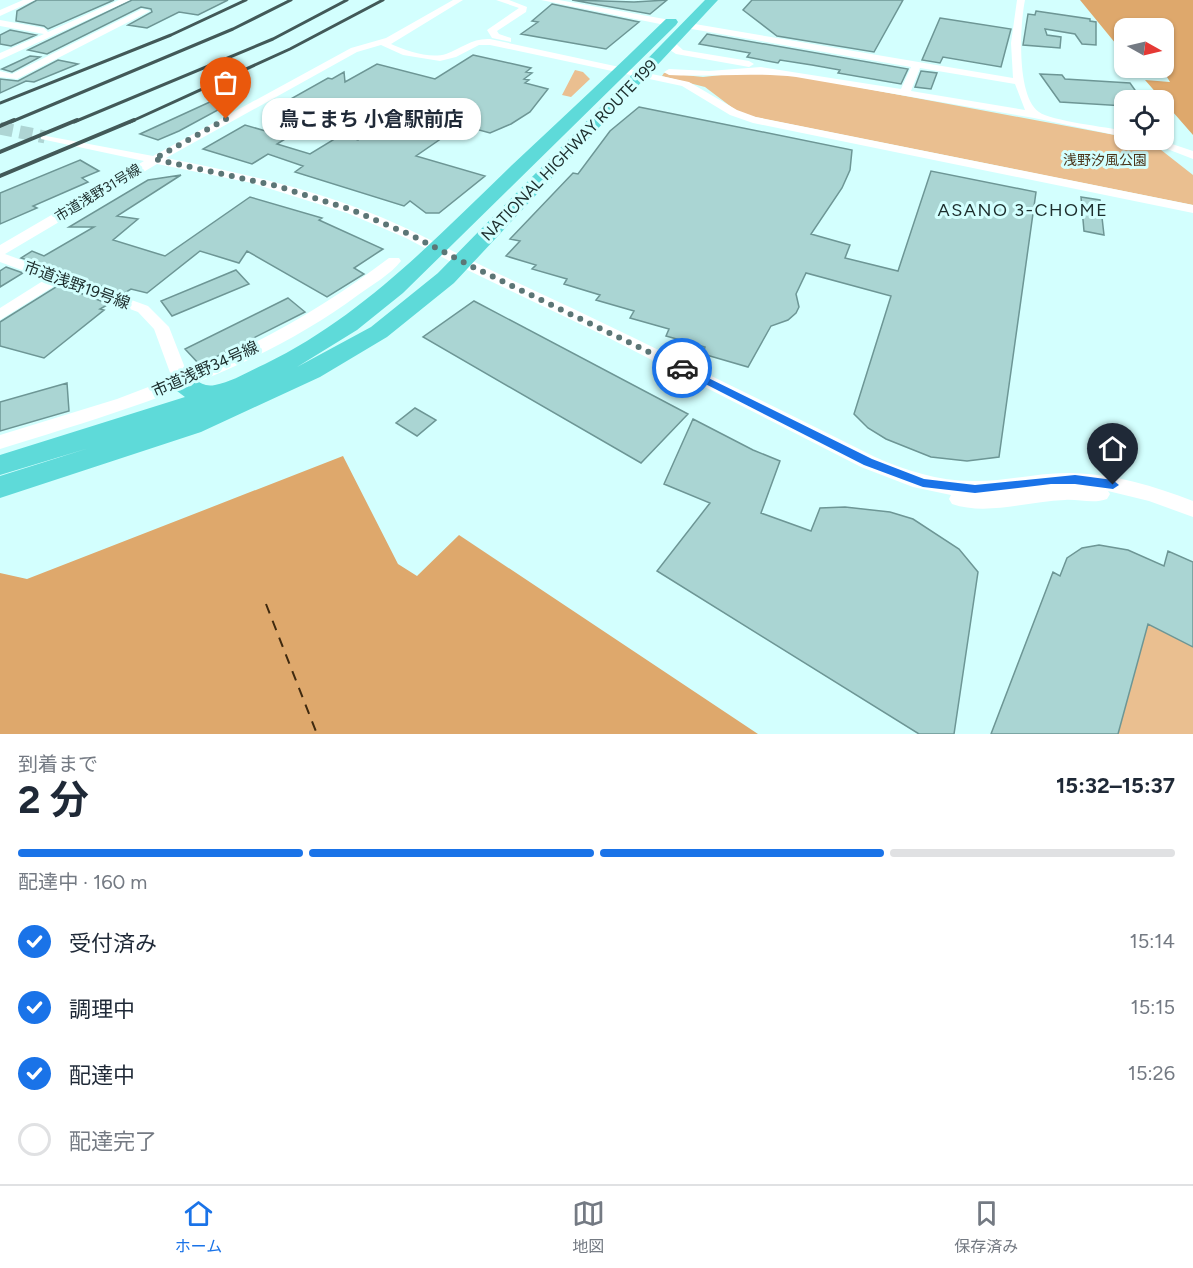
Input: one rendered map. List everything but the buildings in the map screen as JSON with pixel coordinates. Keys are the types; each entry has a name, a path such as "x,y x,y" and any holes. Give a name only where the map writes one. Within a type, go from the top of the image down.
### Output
{"highway":[{"name":"NATIONAL HIGHWAY ROUTE 199","path":"0,465 138,423 220,393 324,342 383,298 634,70 679,25 712,0"},
{"name":"NATIONAL HIGHWAY ROUTE 199","path":"0,487 192,425 313,370 379,332 424,297 462,262 596,121 634,70"},
{"path":"437,248 448,249 464,243 560,148 596,121"},
{"path":"182,382 191,391 199,394 220,393"}],"street":[{"path":"0,14 31,0"},
{"path":"0,51 110,3 126,0"},
{"path":"389,43 459,0"},
{"path":"500,0 524,7 535,4 583,8 679,25 755,45 832,58 917,64 1019,82"},
{"path":"583,8 594,0"},
{"path":"1021,0 1015,28 1019,82 1029,108 1035,115"},
{"path":"0,57 110,3 145,11 13,76 0,74"},
{"path":"535,4 494,28 493,35 692,86 725,110 753,120 1193,209"},
{"path":"0,23 44,31"},
{"path":"679,25 673,48 680,52 1035,115 1056,122 1114,132"},
{"path":"389,43 442,58 469,44 486,41 634,70 701,75 749,70 784,72"},
{"name":"市道浅野31号線","path":"0,251 154,159 354,50 389,43"},
{"path":"741,63 755,45"},
{"path":"820,78 832,58"},
{"path":"905,93 917,64"},
{"path":"45,137 277,186 328,193 361,204 430,234 445,234 456,230"},
{"path":"1174,148 1193,155"},
{"path":"277,186 352,210 437,248 484,273 611,332 868,462 906,478 939,486 975,489 1032,482 1075,480 1127,487 1193,509"},
{"path":"0,241 18,240"},
{"name":"市道浅野19号線","path":"0,257 143,309 161,327 182,382"},
{"name":"市道浅野34号線","path":"0,442 103,411 182,382 317,316 394,261"},
{"path":"484,273 604,339 863,471 903,488 963,500 1003,499 1060,491 1090,492 1136,500 1193,520"},
{"path":"0,315 57,278"}],"green space":[{"path":"575,70 583,72 590,79 571,97 562,95"},
{"name":"浅野汐風公園","path":"749,72 782,73 1114,135 1114,150 1161,150 1193,175 1193,205 750,116 738,112 705,87 662,76 664,73 703,77"},
{"path":"1099,545 1128,550 1164,566 1168,551 1193,562 1193,734 991,734 1053,572 1060,576 1066,562 1074,553"}],"shaded area":[{"path":"1080,0 1193,0 1193,135 1174,113 1174,90 1154,90 1145,80 1170,82 1168,78 1174,78 1174,18 1114,18 1114,42"},
{"path":"343,456 398,564 417,576 459,535 758,734 0,734 0,573 27,579"}],"ferry route":[{"path":"266,604 317,734"}],"tunnel":[{"path":"0,128 45,137"}],"railway":[{"path":"0,103 171,35 246,0"},
{"path":"11,122 233,29 291,0"},
{"path":"74,122 273,39 347,0"},
{"path":"130,122 290,49 383,0"},
{"path":"0,126 14,120"},
{"path":"0,152 77,120"},
{"path":"0,176 134,120"}],"way so far":[{"path":"226,119 154,159 277,186 352,210 411,235 682,368"}],"place":[{"name":"鳥こまち 小倉駅前店","path":"226,119"}],"district":[{"name":"ASANO 3-CHOME","path":"1023,210"}],"route":[{"path":"682,368 868,462 923,483 975,489 1051,480 1075,480 1113,485"}]}
